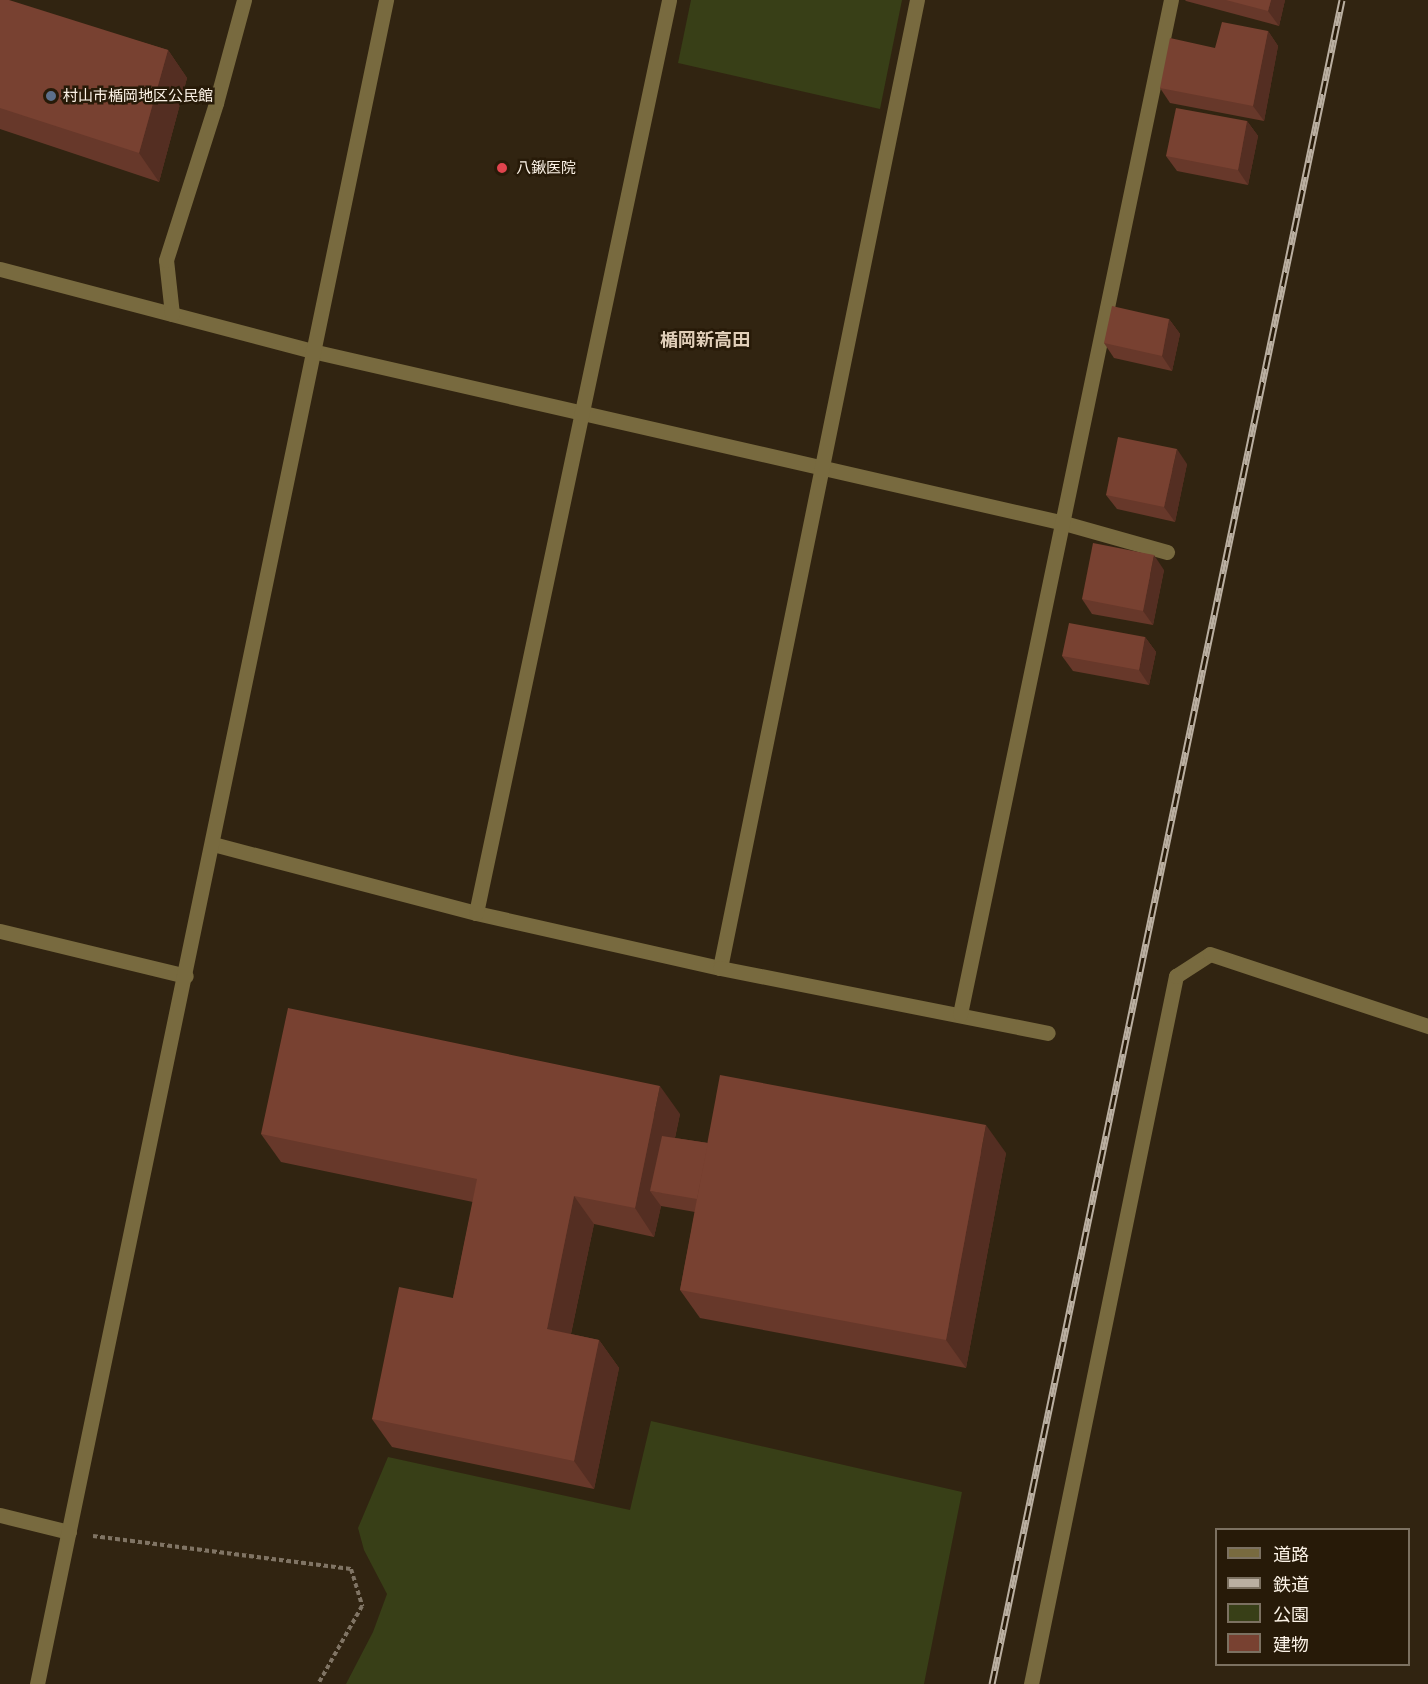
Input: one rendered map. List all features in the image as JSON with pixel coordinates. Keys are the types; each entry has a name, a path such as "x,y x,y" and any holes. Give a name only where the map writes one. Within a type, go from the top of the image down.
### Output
{"street":[{"path":"172,314 166,260 216,103 244,0"},
{"path":"37,1684 186,976 312,351 386,0"},
{"path":"476,913 669,0"},
{"path":"720,968 916,0"},
{"path":"960,1014 1171,0"},
{"path":"0,269 312,351 1064,523 1167,552"},
{"path":"213,844 476,913 720,968 1048,1033"},
{"path":"0,931 186,976"},
{"path":"1031,1684 1176,976 1210,954 1428,1026"},
{"path":"0,1515 69,1532"}],"path":[{"path":"69,1532 351,1569 362,1606 318,1684"}],"green space":[{"path":"691,0 902,0 880,109 678,63"},
{"path":"651,1421 962,1492 924,1684 346,1684 373,1632 387,1594 364,1550 358,1528 388,1457 630,1510"}],"building":[{"path":"0,0 9,0 168,50 139,153 0,108"},
{"path":"1226,0 1271,0 1268,11"},
{"path":"1222,22 1268,31 1253,106 1160,88 1170,38 1215,48"},
{"path":"1176,108 1247,121 1238,170 1166,156"},
{"path":"1112,306 1169,319 1162,356 1104,343"},
{"path":"1118,437 1177,449 1164,507 1106,495"},
{"path":"1093,543 1154,555 1143,611 1082,599"},
{"path":"1069,623 1145,637 1139,670 1062,656"},
{"path":"288,1008 660,1086 635,1208 574,1196 547,1329 599,1340 574,1461 372,1419 399,1287 453,1298 477,1179 261,1134"},
{"path":"720,1075 986,1125 946,1340 680,1290"},
{"path":"662,1136 708,1143 697,1199 650,1191"}],"railway":[{"path":"992,1684 1342,0"}],"place":[{"name":"村山市楯岡地区公民館","path":"51,96"},
{"name":"八鍬医院","path":"502,168"}],"district":[{"name":"楯岡新高田","path":"705,340"}]}
